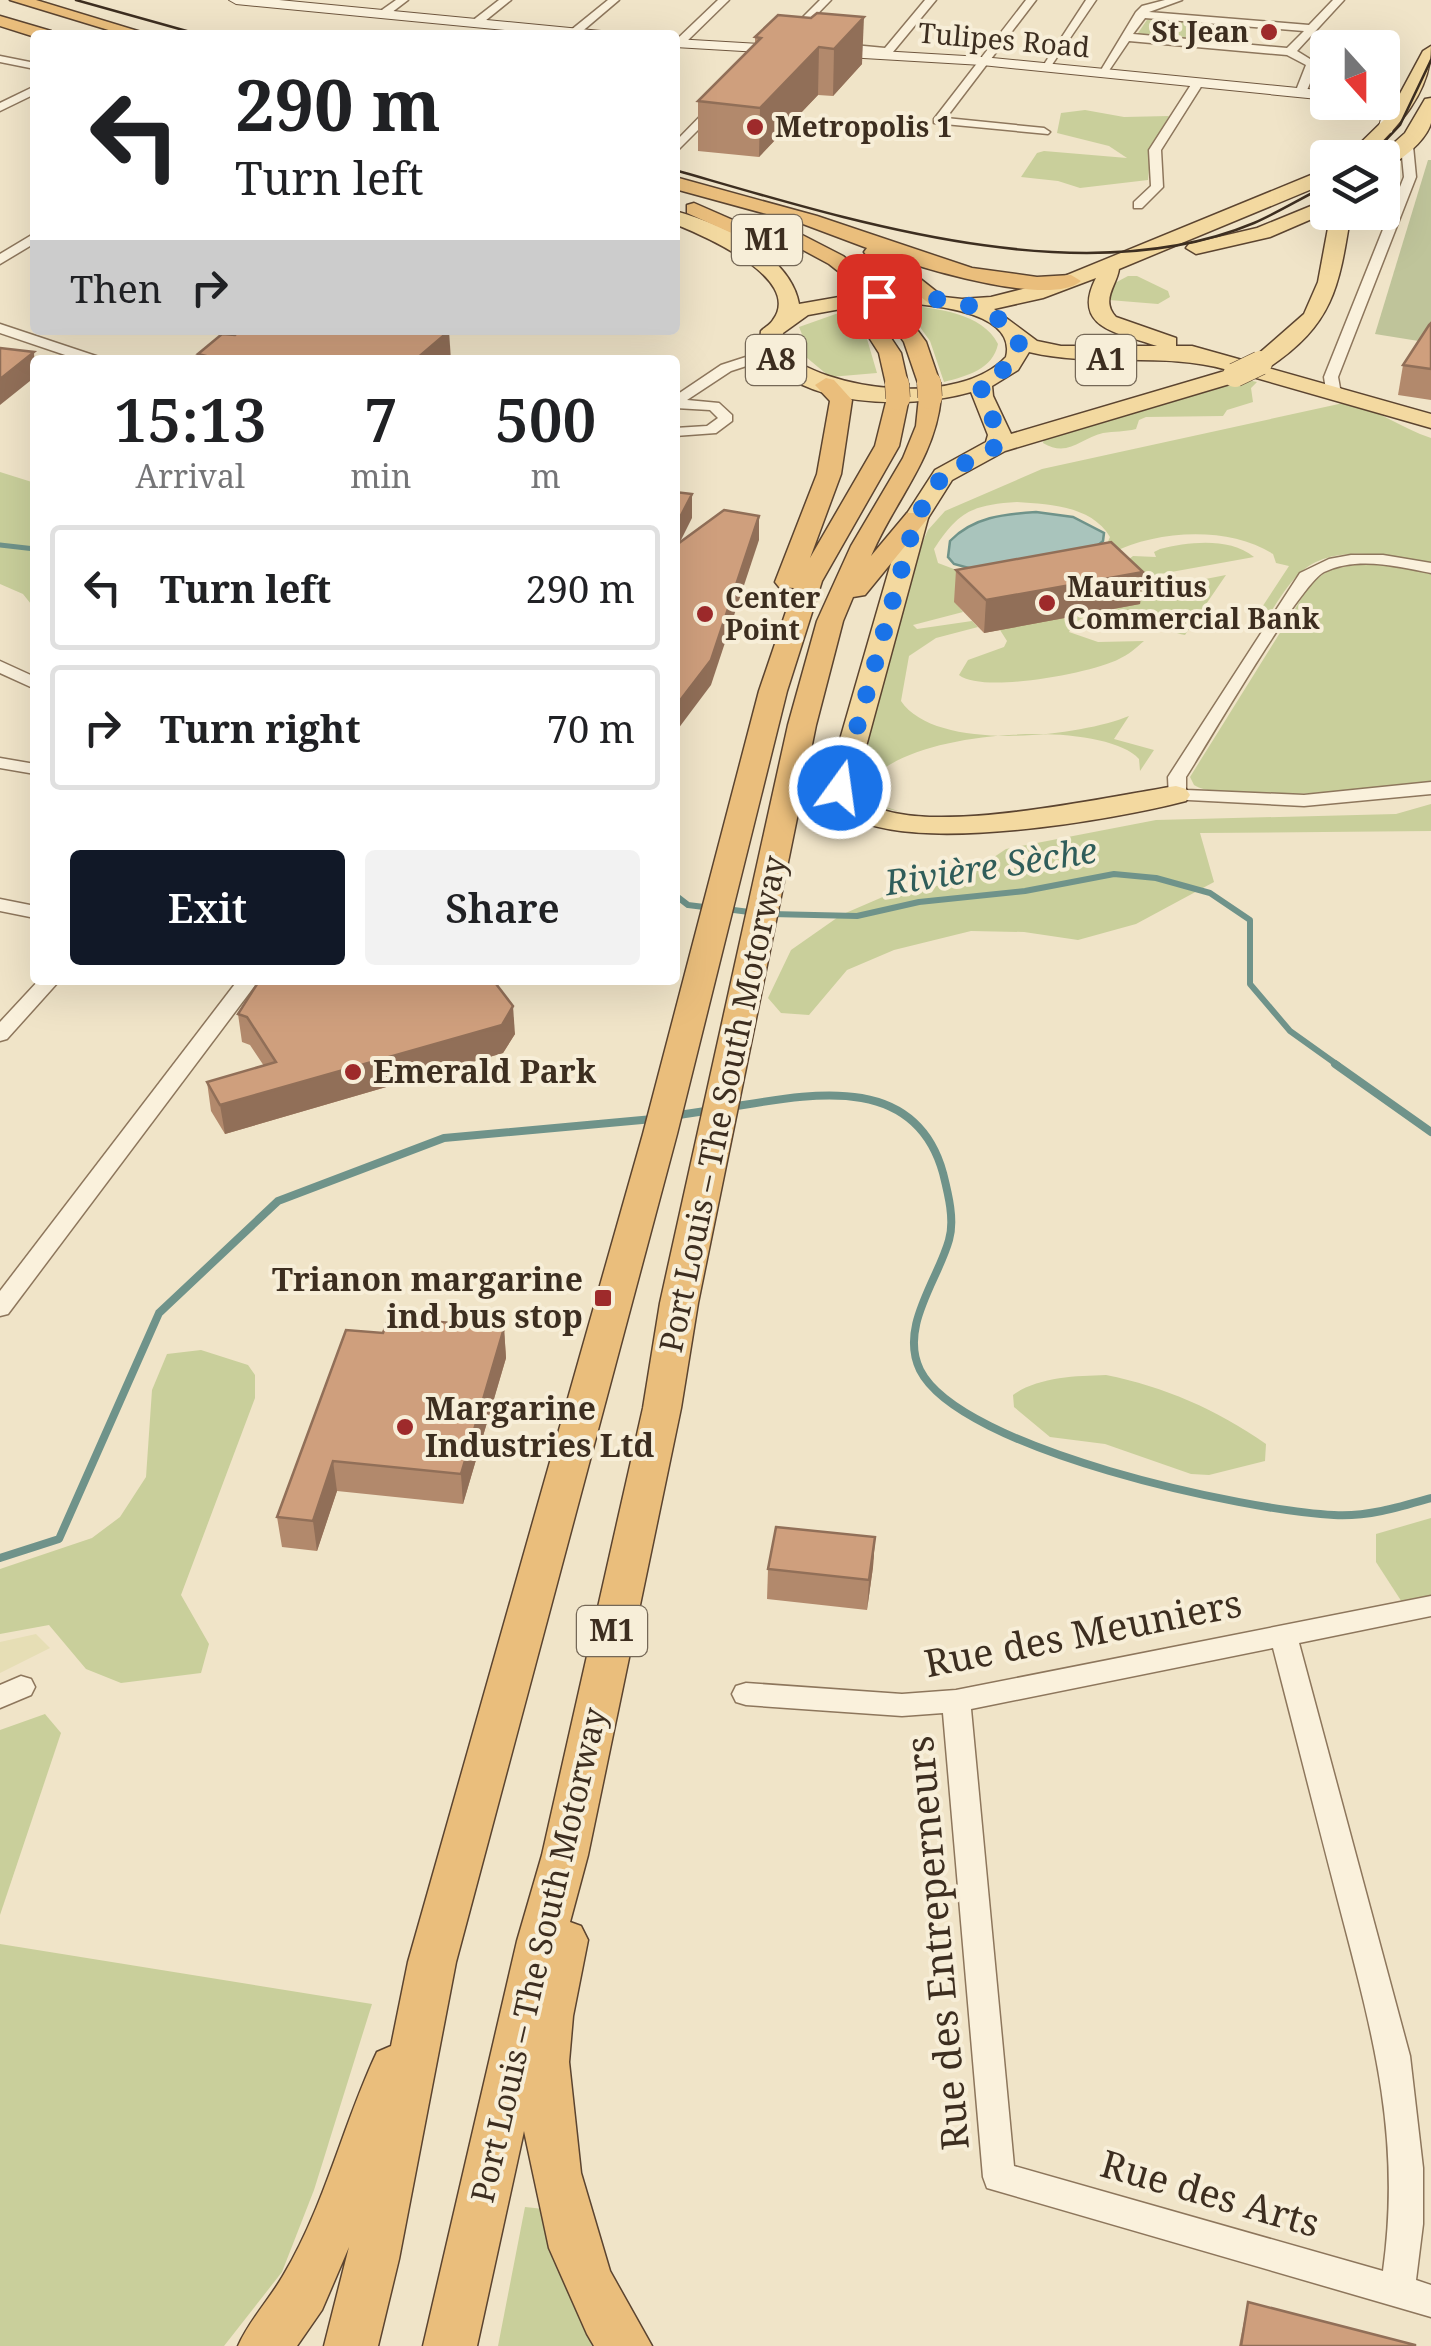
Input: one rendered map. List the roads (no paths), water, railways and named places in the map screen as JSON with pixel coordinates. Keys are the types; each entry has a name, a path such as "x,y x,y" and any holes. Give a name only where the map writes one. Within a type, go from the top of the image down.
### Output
{"highway":[{"path":"18,0 126,30"},
{"path":"39,0 99,26"},
{"path":"0,5 99,26"},
{"path":"0,21 30,30"},
{"path":"680,184 1014,283 1071,281"},
{"name":"Port Louis – The South Motorway","path":"450,2346 541,1941 565,1854 662,1408 679,1303 789,779 830,621 863,546 915,458 927,426 929,390 914,342 869,300 836,260 786,232 680,193"},
{"name":"Port Louis – The South Motorway","path":"351,2346 373,2260 432,1962 660,1134 772,690 809,581 887,446 898,391 869,300 788,251 736,225 680,205"},
{"path":"857,239 946,302"},
{"path":"772,690 776,618 829,474 840,400 826,385"},
{"path":"830,621 916,518"},
{"path":"565,1854 567,1920 544,2059 548,2116 568,2230 607,2322 625,2346"},
{"path":"265,2346 303,2292 348,2193 432,1962"},
{"path":"466,2346 476,2303 480,2215"}],"main road":[{"path":"236,0 553,30"},
{"name":"Tulipes Road","path":"680,43 982,61 1310,94"},
{"path":"1375,140 1410,97 1431,51"},
{"path":"1400,98 1410,97"},
{"path":"1400,151 1426,119 1431,103"},
{"path":"1386,130 1388,120"},
{"name":"A8","path":"946,302 1011,330 1106,270 1310,182"},
{"name":"A8","path":"1010,366 981,382 908,394 826,385 794,373 775,359 768,344 772,331 784,320 824,303 850,298 994,304 1162,255 1263,233 1310,212"},
{"path":"680,219 714,232 767,266 789,298 790,308 784,320"},
{"path":"1176,795 983,824 893,821 852,806 843,796 841,778 916,518 943,475 997,446 1235,375 1289,346 1312,324 1327,295 1339,230"},
{"path":"1106,270 1098,295 1099,312 1108,322 1196,354"},
{"path":"1010,366 1018,354 1011,330"},
{"name":"A1","path":"1011,330 1030,346 1061,353 1196,354 1431,421"},
{"name":"A1","path":"1010,366 1196,354"},
{"path":"981,382 982,396 1000,435 997,446"},
{"path":"1391,409 1402,423 1431,435"}],"street":[{"path":"384,14 403,0"},
{"path":"476,23 506,0"},
{"path":"577,30 614,0"},
{"path":"680,40 724,0"},
{"path":"756,66 826,0"},
{"path":"885,54 931,0"},
{"path":"1031,0 938,121 1044,132"},
{"path":"1045,67 1091,0"},
{"path":"1102,73 1146,8 1177,0"},
{"path":"1290,52 1339,0"},
{"path":"1140,14 1314,29"},
{"path":"1126,38 1290,52 1310,63"},
{"path":"0,59 30,65"},
{"path":"1138,205 1157,188 1155,150 1198,82"},
{"path":"0,108 30,92"},
{"path":"680,144 730,92"},
{"path":"15,100 30,106"},
{"path":"1339,394 1333,390 1330,377 1410,177 1407,146"},
{"path":"0,260 30,240"},
{"path":"0,328 79,355"},
{"path":"680,399 710,376 760,357 768,344"},
{"path":"704,404 744,373 794,373"},
{"path":"680,403 704,404 726,414 724,423 711,430 680,433"},
{"path":"1431,568 1384,560 1347,560 1306,576 1177,777 1176,795 1231,801 1349,797 1431,788"},
{"path":"0,666 30,681"},
{"path":"0,762 30,768"},
{"path":"0,905 30,911"},
{"path":"0,1035 45,985"},
{"path":"0,1308 245,985"},
{"name":"Rue des Meuniers","path":"746,1694 902,1705 956,1701 1431,1606"},
{"path":"1283,1634 1394,2056 1408,2168 1397,2292"},
{"name":"Rue des Entreperneurs","path":"956,1701 999,2177"},
{"name":"Rue des Arts","path":"999,2177 1431,2301"}],"water":[{"path":"1036,512 1073,517 1104,533 1103,541 1096,547 976,570 954,564 948,557 950,541 969,527 1001,516"}],"waterway":[{"name":"Rivière Sèche","path":"0,545 30,548"},
{"name":"Rivière Sèche","path":"771,914 857,916 919,902 1025,891 1114,874 1156,878 1210,893 1250,920 1250,984 1290,1031 1339,1066"},
{"name":"Rivière Sèche","path":"680,899 688,905 712,908"},
{"name":"Rivière Sèche","path":"726,909 757,913"},
{"name":"Rivière Sèche","path":"1335,1064 1431,1132"},
{"path":"731,1107 794,1098 856,1097 885,1104 909,1118 929,1141 943,1173 951,1224 944,1255 917,1321 915,1354 920,1370 946,1399 989,1426 1109,1471 1293,1511 1359,1514 1431,1498"},
{"path":"672,1116 712,1110"},
{"path":"0,1558 59,1539 159,1313 278,1201 444,1138 653,1119"}],"tram line":[{"path":"76,0 183,30"},
{"path":"1386,140 1400,125 1431,60"},
{"path":"680,171 887,228 1039,251 1114,252 1186,244 1254,223 1310,194"}],"place":[{"name":"St Jean","path":"1269,32"},
{"name":"Metropolis 1","path":"755,127"},
{"name":"Mauritius Commercial Bank","path":"1047,603"},
{"name":"Center Point","path":"705,614"},
{"name":"Emerald Park","path":"353,1072"},
{"name":"Trianon margarine ind bus stop","path":"603,1298"},
{"name":"Margarine Industries Ltd","path":"405,1427"}]}
